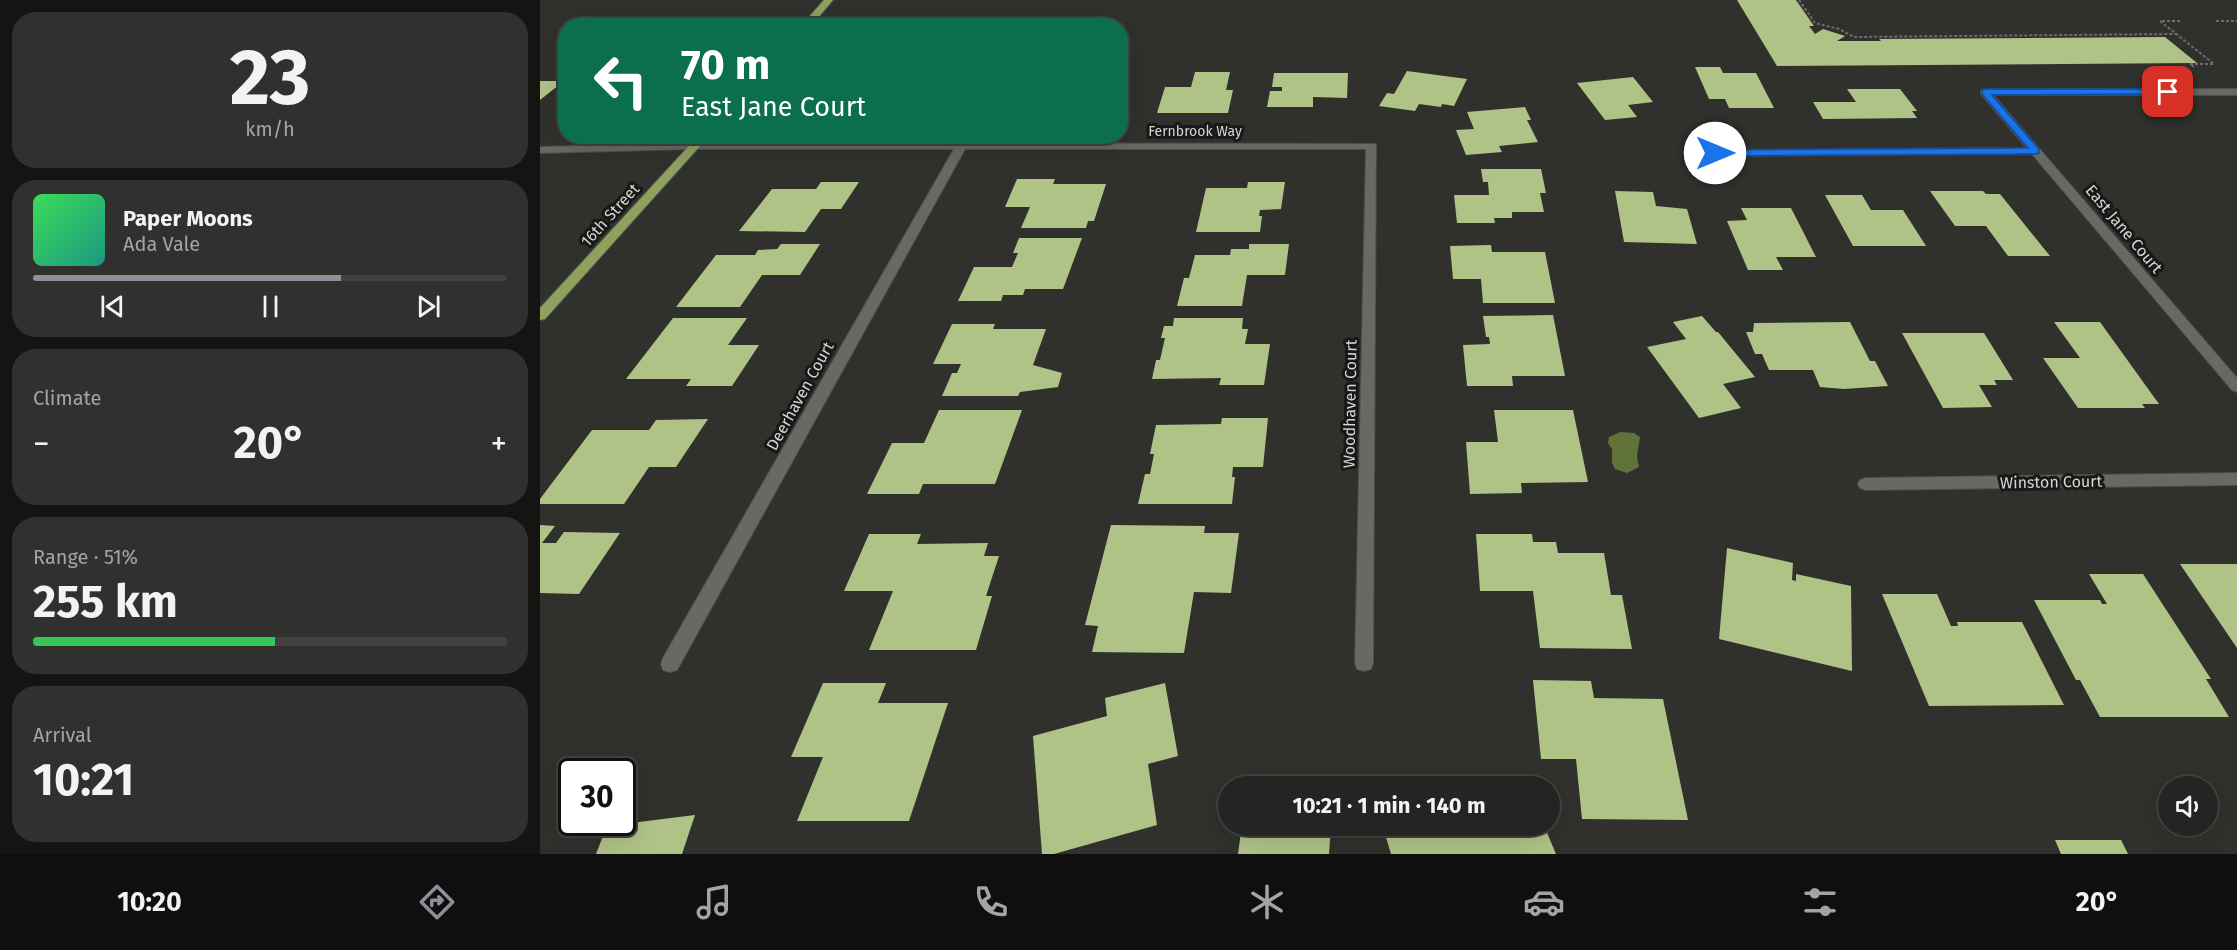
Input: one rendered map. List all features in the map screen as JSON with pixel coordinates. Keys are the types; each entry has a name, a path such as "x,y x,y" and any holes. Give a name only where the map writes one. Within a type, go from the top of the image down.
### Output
{"main road":[{"path":"812,18 829,0"},
{"name":"16th Street","path":"540,316 694,146"}],"street":[{"name":"East Jane Court","path":"2237,92 1985,92 2237,387"},
{"name":"Fernbrook Way","path":"540,150 694,146 1372,146"},
{"name":"Deerhaven Court","path":"670,664 961,146"},
{"name":"Woodhaven Court","path":"1364,663 1372,146"},
{"path":"1715,153 2036,151"},
{"name":"Winston Court","path":"1866,484 2237,479"}],"path":[{"path":"1799,0 1815,23 1839,29 1854,37 2176,34"},
{"path":"2180,21 2160,21 2214,64 2190,64 2197,70"},
{"path":"2216,21 2237,21"}],"shaded area":[{"path":"1620,432 1634,433 1640,437 1637,456 1639,467 1627,473 1615,469 1612,463 1612,449 1608,443 1609,437"}],"building":[{"path":"1737,0 1796,0 1814,26 1809,26 1815,34 1823,29 1845,36 1837,41 2165,37 2197,63 1777,66"},
{"path":"1695,67 1720,67 1723,73 1756,73 1774,108 1729,108 1725,99 1709,99"},
{"path":"1407,71 1467,79 1454,106 1419,104 1415,111 1379,106 1387,93 1394,94"},
{"path":"1195,72 1230,72 1226,90 1233,90 1228,113 1157,113 1165,87 1191,87"},
{"path":"1274,73 1348,73 1347,98 1313,97 1313,107 1267,107 1270,91 1282,91 1282,87 1272,87"},
{"path":"1633,77 1653,102 1628,105 1637,117 1605,120 1577,83"},
{"path":"540,81 558,81 558,86 540,100"},
{"path":"1847,89 1900,89 1917,111 1912,111 1917,118 1823,119 1813,102 1856,102"},
{"path":"1525,107 1531,120 1527,120 1538,142 1499,146 1502,152 1466,155 1456,130 1474,129 1467,112"},
{"path":"1481,169 1541,169 1546,193 1540,193 1544,212 1512,212 1512,218 1494,218 1495,223 1457,223 1454,195 1489,195 1488,182 1483,182"},
{"path":"1017,179 1055,179 1053,184 1106,184 1094,221 1088,221 1086,228 1021,228 1030,207 1005,207"},
{"path":"821,182 859,182 841,209 821,209 805,232 739,231 772,189 816,189"},
{"path":"1248,182 1285,182 1281,209 1260,210 1259,216 1262,216 1260,232 1196,232 1206,188 1247,188"},
{"path":"1615,191 1653,192 1656,206 1687,209 1697,244 1624,242"},
{"path":"1930,191 1983,191 1986,194 2000,194 2050,256 2008,256 1986,226 1955,226"},
{"path":"1825,195 1862,195 1871,210 1903,210 1926,246 1853,246"},
{"path":"1741,208 1791,208 1816,257 1776,257 1783,270 1748,270 1727,221 1747,220"},
{"path":"1019,238 1082,238 1063,289 1025,289 1023,295 1003,295 1001,301 958,301 974,267 1012,267 1018,253 1013,253"},
{"path":"781,244 820,244 800,275 762,275 740,307 676,307 716,255 755,255 758,250 777,249"},
{"path":"1249,244 1289,244 1285,275 1247,275 1242,306 1177,306 1184,278 1189,278 1195,255 1230,255 1231,249 1249,249"},
{"path":"1491,245 1492,252 1545,252 1555,303 1483,303 1481,279 1453,279 1450,246"},
{"path":"1553,315 1565,376 1512,376 1513,386 1467,386 1463,345 1490,344 1489,337 1486,337 1483,316"},
{"path":"1702,316 1755,377 1723,384 1741,408 1699,418 1647,347 1686,339 1673,322"},
{"path":"673,318 747,318 728,345 759,345 732,386 686,386 691,379 626,379"},
{"path":"1174,318 1243,318 1242,329 1248,329 1245,344 1270,344 1264,385 1219,385 1221,378 1152,379 1156,360 1160,360 1165,338 1161,338 1164,326 1173,326"},
{"path":"1850,322 1870,361 1875,361 1888,386 1844,389 1820,387 1813,370 1769,370 1762,354 1755,354 1746,332 1753,332 1754,323"},
{"path":"2054,322 2100,322 2159,404 2142,404 2145,408 2078,408 2043,358 2080,358"},
{"path":"952,324 995,324 993,329 1046,329 1033,365 1062,373 1058,387 1020,392 1018,396 942,396 952,373 957,373 961,364 933,364"},
{"path":"1902,333 1984,333 2013,380 1994,380 1997,385 1979,385 1992,407 1943,408"},
{"path":"939,410 1022,410 995,484 923,484 919,494 867,494 892,443 924,443"},
{"path":"1494,410 1573,410 1588,482 1521,483 1522,493 1470,494 1466,442 1498,442"},
{"path":"1222,418 1268,418 1263,467 1233,467 1232,477 1235,477 1232,504 1138,504 1145,474 1150,474 1154,454 1150,454 1156,425 1221,424"},
{"path":"708,419 676,467 649,467 624,504 540,504 540,499 592,430 649,430 656,420"},
{"path":"540,525 555,526 542,543 556,543 564,532 620,533 579,594 540,593"},
{"path":"1111,525 1205,526 1204,533 1239,533 1231,593 1194,592 1184,653 1092,652 1098,626 1085,625"},
{"path":"869,534 921,534 917,544 988,543 984,556 999,556 986,596 992,596 976,650 869,650 893,591 844,591"},
{"path":"1476,534 1532,534 1533,542 1556,542 1558,553 1604,553 1611,595 1622,595 1632,649 1540,648 1533,591 1480,591"},
{"path":"1727,548 1793,563 1792,580 1796,581 1796,574 1851,586 1852,671 1719,639"},
{"path":"2180,564 2237,564 2237,648"},
{"path":"2089,574 2143,574 2211,679 2206,679 2229,717 2100,717 2080,680 2076,680 2034,600 2100,600 2102,604 2107,604"},
{"path":"1882,594 1937,594 1951,626 1958,626 1957,622 2022,622 2064,705 1929,706"},
{"path":"1533,680 1591,681 1594,698 1663,699 1688,820 1582,819 1576,759 1541,759"},
{"path":"823,683 886,683 878,703 948,703 909,821 797,821 823,757 791,757"},
{"path":"1165,683 1178,756 1148,764 1157,825 1054,854 1042,854 1033,736 1107,716 1105,698"},
{"path":"695,815 682,854 596,854 603,836 636,836 636,822"},
{"path":"1240,836 1330,836 1329,854 1238,854"},
{"path":"1386,836 1548,836 1556,854 1391,854"},
{"path":"2055,840 2121,840 2128,854 2061,854"}],"route":[{"path":"1715,153 2036,151 1985,92 2168,92"}]}
